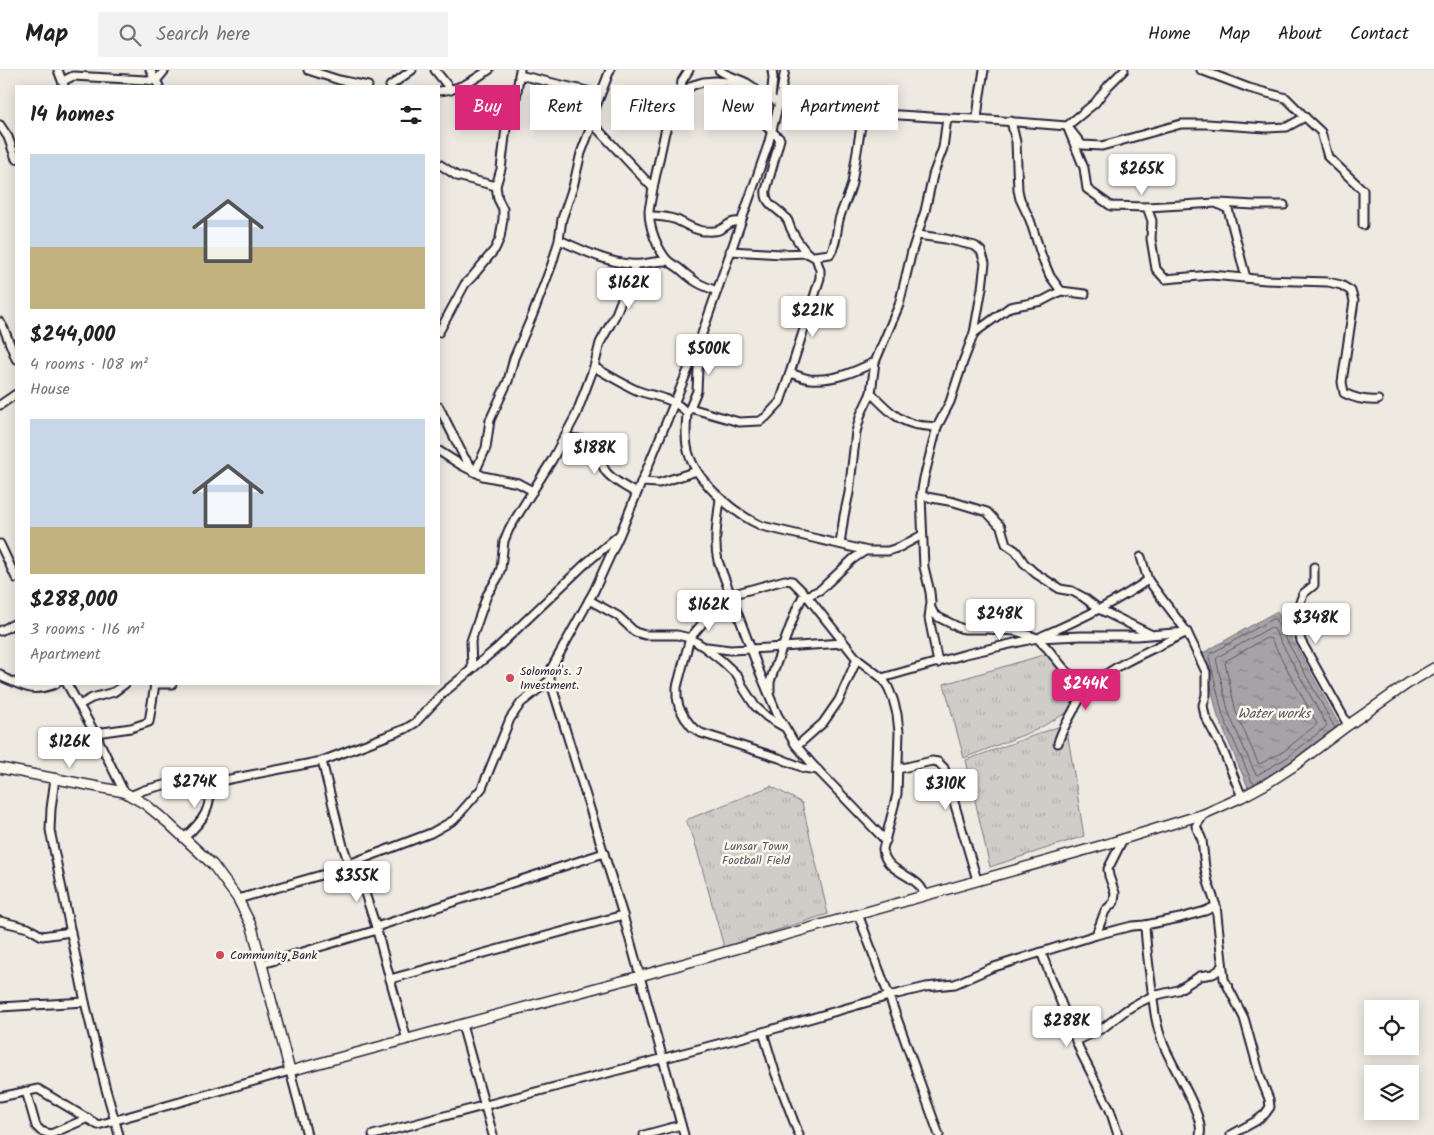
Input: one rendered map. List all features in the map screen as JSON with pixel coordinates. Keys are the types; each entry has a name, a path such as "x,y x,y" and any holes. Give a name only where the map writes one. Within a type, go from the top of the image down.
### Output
{"street":[{"path":"58,70 63,84 72,76 146,80 158,84"},
{"path":"150,70 158,84"},
{"path":"158,84 165,70"},
{"path":"308,70 326,73 365,85"},
{"path":"391,85 412,70"},
{"path":"435,70 450,90"},
{"path":"440,91 464,86 490,70"},
{"path":"601,92 610,70"},
{"path":"681,85 689,70"},
{"path":"719,70 731,78 744,81 749,85"},
{"path":"772,70 772,88"},
{"path":"772,127 779,103 784,70"},
{"path":"977,118 984,70"},
{"path":"898,114 977,118 1066,126 1095,103 1124,70"},
{"path":"1201,70 1249,88 1286,98 1321,132 1328,157 1363,190 1363,225"},
{"path":"440,330 465,284 472,278 495,248 500,238 504,219 496,186 506,128 516,98 519,73 565,85"},
{"path":"693,85 715,81 736,85"},
{"path":"772,99 782,104"},
{"path":"1066,126 1082,145 1102,146 1180,124 1266,128 1287,126 1305,117"},
{"path":"840,544 849,493 856,432 861,414 871,393 875,362 899,305 912,251 927,204 933,174 943,148 947,118"},
{"path":"1011,121 1016,142 1020,199 1030,220 1050,276 1061,291"},
{"path":"0,125 8,137 15,156"},
{"path":"1066,126 1084,168 1087,189 1111,206 1147,207 1216,203 1284,205"},
{"path":"475,472 486,448 490,420 508,381 514,358 552,264 559,240 562,219 573,188 588,130"},
{"path":"599,130 653,188"},
{"path":"666,130 653,188 650,216 651,226 659,249 668,261 699,285 717,291"},
{"path":"594,367 638,391 675,402 688,408 738,422 760,421 780,402 820,278 820,270 818,264 801,246 791,230 787,219 766,198 766,190 780,141 779,137 771,130 768,145 697,348 675,402 620,534 589,600 550,671 550,680 623,915 684,1135"},
{"path":"730,251 810,255 830,254 852,183 860,130"},
{"path":"440,165 457,176 496,186"},
{"path":"1216,203 1228,209 1246,278"},
{"path":"1147,207 1152,221 1151,240 1156,269 1165,279 1211,275 1266,280 1328,282 1341,284 1351,291 1354,301 1342,382 1344,393 1369,401 1378,400"},
{"path":"650,216 675,219 704,231 717,231 731,222 740,222"},
{"path":"918,235 975,246 981,251 985,263 974,333 950,402 937,427 921,496 924,567 930,592 929,618 938,663"},
{"path":"559,240 610,260 628,264 659,260 668,261"},
{"path":"472,670 470,640 487,595 497,579 501,568 504,542 509,529 552,460 576,415 594,367 600,343 616,314 635,264"},
{"path":"974,333 1010,307 1042,301 1061,291 1085,294"},
{"path":"0,322 15,356"},
{"path":"697,348 700,360 697,391 688,408 687,448 698,471 711,490 720,498 762,526 865,551 888,551 922,536"},
{"path":"790,373 809,379 828,379 849,374 875,362"},
{"path":"871,393 900,419 914,425 937,427"},
{"path":"0,405 15,395"},
{"path":"440,409 464,457 475,472"},
{"path":"563,438 575,438 591,443 606,472 616,481 636,493"},
{"path":"440,452 483,476 518,483 533,491"},
{"path":"641,482 659,482 698,471"},
{"path":"921,496 954,502 987,512 1001,527 1006,544 1016,551 1024,563 1049,582 1060,588 1072,591 1099,609 1151,635"},
{"path":"720,498 715,549 718,561 778,716 797,746 886,841"},
{"path":"127,794 172,784 225,780 322,761 405,729 416,723 442,694 496,649 584,565 620,534"},
{"path":"0,544 15,576"},
{"path":"770,694 770,682 802,598 820,590 853,559 865,551"},
{"path":"1141,556 1148,580 1188,632 1206,672 1203,705 1205,716 1222,748 1242,797"},
{"path":"1314,566 1314,585 1303,594 1298,608 1297,625 1301,641 1348,725"},
{"path":"818,770 804,768 701,733 692,727 685,718 677,697 677,687 690,638 724,598 730,594 785,580 792,581 807,596 857,659 882,678 890,693 897,714 898,732 897,794 883,849 886,859 893,867 920,886 925,895"},
{"path":"1037,638 1099,609 1148,580"},
{"path":"589,600 618,616 635,632 645,635 678,635 690,638 704,647 738,676 749,697 761,712 785,727"},
{"path":"930,608 938,618 960,628 1015,631 1029,634 1037,638 1066,672 1076,680"},
{"path":"0,631 15,624"},
{"path":"882,678 966,654 1037,638 1151,635 1188,632"},
{"path":"1058,743 1061,732 1080,698 1087,690 1126,662 1188,632"},
{"path":"704,647 730,650 843,643"},
{"path":"797,746 823,723 839,700 857,659"},
{"path":"0,1097 38,1089 98,1125 640,976 1123,839 1204,814 1266,784 1410,682 1434,668"},
{"path":"0,674 2,677 15,683"},
{"path":"238,899 328,873 431,833 454,820 482,788 510,719 522,703 550,680"},
{"path":"19,685 25,688 36,689 54,685"},
{"path":"68,685 127,794"},
{"path":"79,705 92,698 114,692 124,685"},
{"path":"96,735 103,732 131,728 149,722 154,685"},
{"path":"322,761 343,846 349,864 360,878 377,928 407,1040"},
{"path":"898,768 932,761 942,764 977,880"},
{"path":"0,768 127,794 152,810 213,865 238,899 252,927 307,1135"},
{"path":"55,778 50,830 85,1002 118,1135"},
{"path":"184,838 199,824 207,810 210,798 210,781"},
{"path":"1204,814 1196,826 1202,840 1207,875 1216,906 1224,979 1248,1029 1261,1080 1270,1106 1265,1114 1256,1121 1231,1135"},
{"path":"1096,934 1105,911 1114,902 1115,893 1108,868 1123,839"},
{"path":"262,964 604,853"},
{"path":"373,1135 763,1032 890,996 926,987 955,984 991,968 1096,934 1205,911 1216,906"},
{"path":"858,914 890,996 939,1135"},
{"path":"390,980 623,915"},
{"path":"0,921 28,928 42,936 71,932"},
{"path":"1145,925 1156,1021 1163,1044 1183,1082 1199,1120 1201,1127 1200,1135"},
{"path":"1041,952 1076,1041 1110,1110 1118,1135"},
{"path":"1076,1041 1103,1028 1126,1010 1153,996 1178,990 1200,976 1212,974 1219,970 1222,965"},
{"path":"0,1007 85,1002"},
{"path":"462,1025 493,1135"},
{"path":"763,1032 775,1072 799,1135"},
{"path":"26,1091 36,1126 46,1133 51,1134 88,1118"},
{"path":"644,1135 681,1125"}],"green space":[{"path":"1057,651 1075,708 1036,730 964,758 944,684"},
{"path":"1066,724 1084,836 990,867 966,760"},
{"name":"Lunsar Town Football Field","path":"771,786 802,803 828,914 724,947 694,839 686,820"}],"water":[{"name":"Water works","path":"1277,611 1342,730 1250,792 1218,717 1203,653"}],"place":[{"name":"Solomon's. J Investment.","path":"510,678"},
{"name":"Community Bank","path":"220,955"}]}
